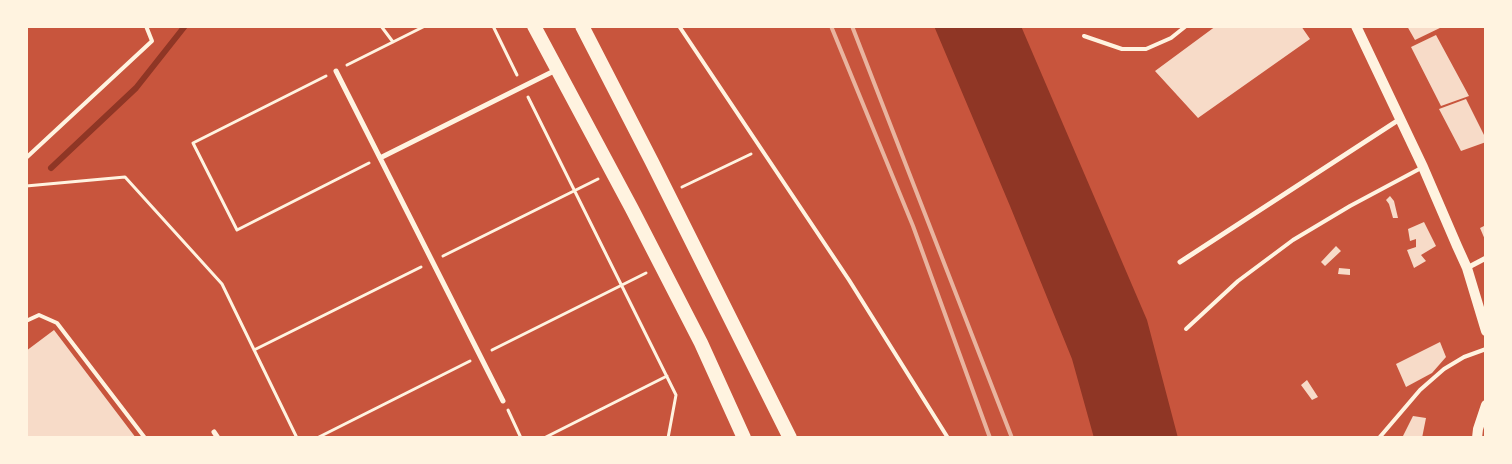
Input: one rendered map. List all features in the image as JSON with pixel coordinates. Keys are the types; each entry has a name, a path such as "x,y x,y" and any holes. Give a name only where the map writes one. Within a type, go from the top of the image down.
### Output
{"highway":[{"path":"534,26 697,335 744,438"},
{"path":"582,26 790,438"}],"main road":[{"path":"1356,26 1423,167 1467,268 1486,331"},
{"path":"1477,438 1486,405"}],"street":[{"path":"380,158 557,69"},
{"path":"336,71 503,401"},
{"path":"1180,262 1400,119"},
{"path":"1467,268 1486,258"},
{"path":"214,432 218,438"}],"lane":[{"path":"26,158 152,41 146,26"},
{"path":"679,26 849,280 948,438"},
{"path":"1084,36 1122,49 1146,49 1171,38 1186,26"},
{"path":"1186,330 1238,281 1293,240 1350,206 1423,167"},
{"path":"26,321 39,315 57,323 145,438"},
{"path":"1378,438 1420,390 1444,369 1464,357 1486,349"}],"path":[{"path":"381,26 393,42"},
{"path":"380,158 237,230 193,143 425,26"},
{"path":"493,26 676,395 668,438"},
{"path":"668,194 761,149"},
{"path":"26,186 125,177 222,284 297,438"},
{"path":"544,438 667,376"},
{"path":"503,401 522,438"}],"shaded area":[{"path":"934,26 1021,26 1147,320 1178,438 1094,438 1072,359"}],"building":[{"path":"1216,26 1301,26 1310,39 1198,118 1155,71"},
{"path":"1407,26 1444,26 1415,40"},
{"path":"1436,35 1469,96 1441,106 1411,47"},
{"path":"1466,99 1486,142 1461,151 1439,109"},
{"path":"1390,196 1394,201 1398,218 1393,218 1386,200"},
{"path":"1424,222 1436,246 1421,255 1426,261 1414,268 1407,250 1416,247 1416,239 1410,241 1408,229"},
{"path":"1486,225 1486,242 1480,228"},
{"path":"1336,246 1341,251 1325,266 1321,262"},
{"path":"1339,268 1350,269 1350,275 1338,274"},
{"path":"54,330 136,438 26,438 26,351"},
{"path":"1440,342 1446,357 1432,373 1406,387 1396,364"},
{"path":"1307,380 1318,397 1312,400 1301,385"},
{"path":"1413,416 1426,418 1422,438 1402,438"}],"waterway":[{"path":"51,168 136,88 185,26"}],"railway":[{"path":"831,26 913,226 990,438"},
{"path":"852,26 1012,438"}]}
